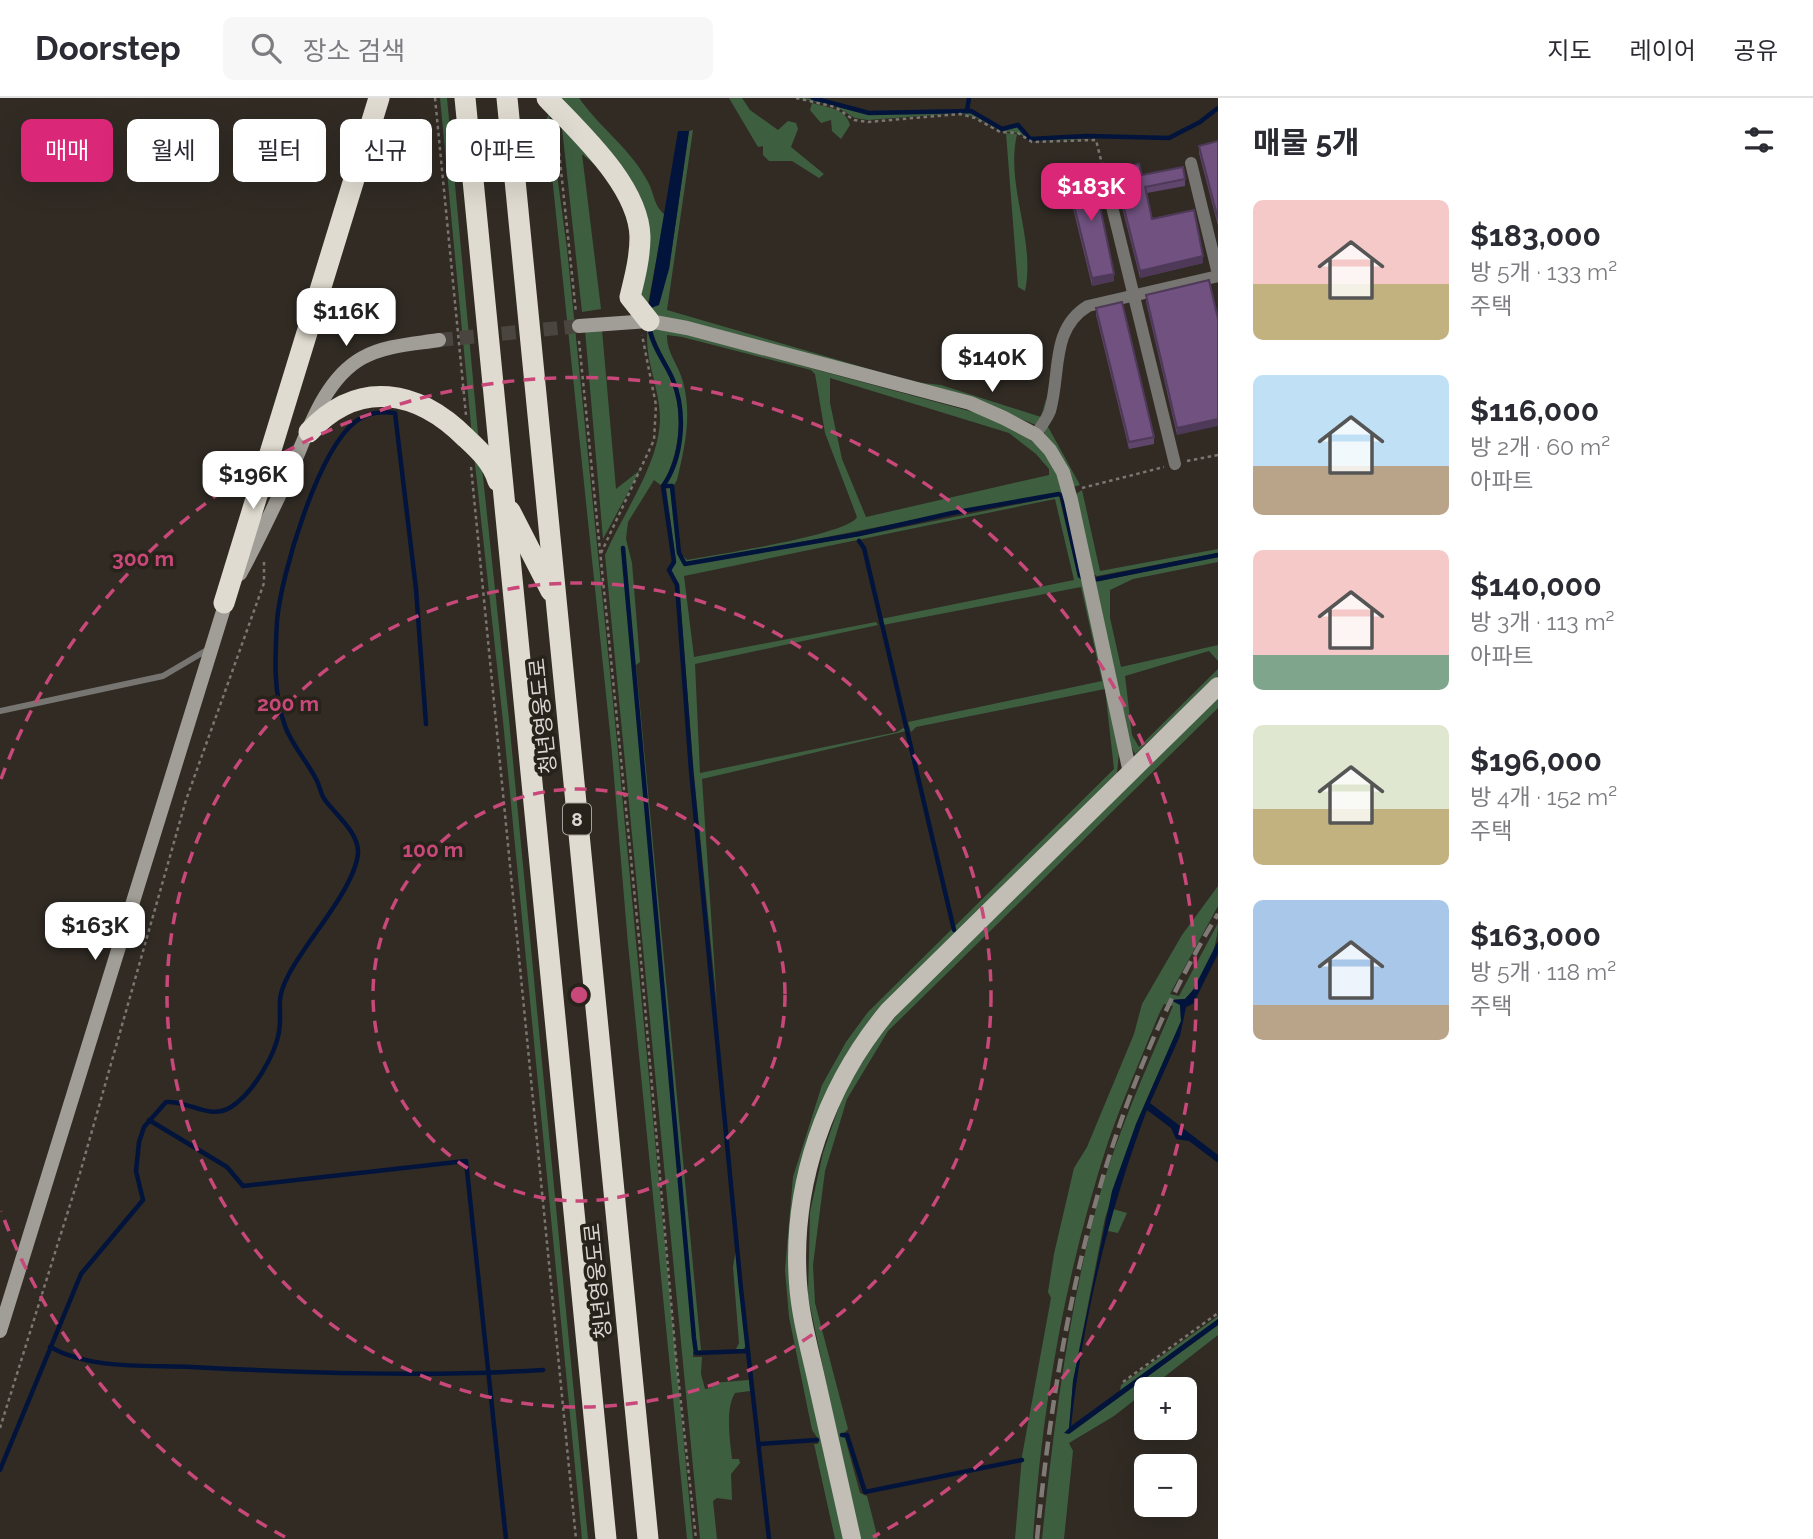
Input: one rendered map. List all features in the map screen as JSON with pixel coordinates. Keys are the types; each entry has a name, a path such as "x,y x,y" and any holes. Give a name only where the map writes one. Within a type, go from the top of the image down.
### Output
{"highway":[{"path":"224,603 379,98"},
{"name":"청년영웅도로","path":"465,98 606,1539"},
{"name":"청년영웅도로","path":"507,98 648,1539"},
{"path":"547,98 605,161 633,208 640,235 630,297 649,321"},
{"path":"309,432 321,419 361,400 391,396 419,402 433,410 488,459 504,500 556,600"}],"main road":[{"path":"852,1539 798,1285 799,1220 809,1168 823,1120 856,1055 887,1011 1218,687"}],"street":[{"path":"1036,435 1049,414 1064,328 1074,314 1088,306 1218,275 1191,163"},
{"path":"1105,178 1175,464"},
{"path":"578,328 649,321 970,403 1036,435 1050,450 1063,472 1130,773"},
{"path":"0,1331 224,603 260,539 331,389 344,372 361,359 380,350 439,340"}],"lane":[{"path":"0,711 163,677 212,647"}],"path":[{"path":"435,98 468,440"},
{"path":"796,98 835,107 854,120 868,122 960,114 975,118 1000,132 1018,134 1032,142 1096,140 1105,178"},
{"path":"560,160 639,939 676,1358 696,1539"},
{"path":"600,556 654,440 656,405 642,342 642,328 649,321"},
{"path":"1068,491 1218,455"},
{"path":"471,467 576,1539"},
{"path":"0,1428 80,1173 186,800 264,583 264,542 260,539"},
{"path":"1123,1382 1218,1312"}],"green space":[{"path":"440,98 447,98 449,119 446,119 446,161"},
{"path":"556,98 579,98 633,159 648,182 658,207 665,215 647,309 669,269 689,131 693,130 667,310 914,382 941,385 1041,417 1046,399 1048,413 1036,425 984,404 648,314 639,301 645,238"},
{"path":"729,98 742,98 750,110 778,130 788,121 796,123 798,129 791,147 824,174 819,178 792,161 769,161 763,155 763,146 758,147"},
{"path":"799,98 817,100 869,114 971,112 997,127 1018,126 1030,139 1096,139 1032,141 1018,133 1001,131 975,117 960,113 868,120 855,118 835,106"},
{"path":"812,103 840,111 848,119 850,125 841,139 832,131 831,120 821,123 810,110"},
{"path":"561,119 612,179 582,154 601,309 582,312"},
{"path":"1006,133 1017,134 1014,154 1017,193 1027,252 1025,291 1018,287"},
{"path":"448,182 455,182 479,444 472,436"},
{"path":"552,182 558,182 567,249 693,1539 687,1539 628,944 611,742"},
{"path":"651,325 984,415 1013,429 1045,454 1053,465 1064,496 1056,493 685,563 680,553 687,560 778,543 830,531 857,517 825,433 815,374 811,370 667,335 686,394 687,419 677,480 673,487 665,485 680,447 681,406 674,380","holes":["830,378 1009,433 1036,454 1049,469 1049,475 866,517 842,459 830,403"]},
{"path":"648,326 675,394 678,435 673,461 662,486 654,480 628,522 626,539 632,563 640,662 636,665 701,1350 693,1352 693,1357 702,1357 701,1374 705,1389 711,1388 712,1383 749,1380 750,1391 735,1393 730,1408 732,1459 739,1459 740,1463 731,1474 732,1500 717,1498 713,1501 717,1539 700,1539 605,555 648,469 659,433 659,405 649,360"},
{"path":"585,330 602,330 616,489 640,470 603,539"},
{"path":"1047,425 1080,485 1073,487 1044,435"},
{"path":"474,455 482,468 509,720 588,1539 582,1539 503,721"},
{"path":"666,487 670,487 678,553 685,565 855,537 1059,496 1078,577 1085,580 1119,751 1117,775 856,1040 820,1106 792,1233 847,1539 835,1539 814,1444 818,1444 819,1440 812,1430 789,1317 785,1270 793,1177 822,1085 846,1042 868,1012 1114,769 1105,689 916,727 911,732 908,722 1102,681 1081,587 883,625 881,619 1074,580 1055,499 684,576 694,657 876,622 878,625 695,664 700,773 897,732 905,727 906,731 702,779 717,1005 694,775 679,584 671,571 676,561"},
{"path":"1082,490 1100,571 1218,549 1218,553 1097,576 1092,573 1076,494"},
{"path":"1218,557 1218,562 1133,579 1110,590 1110,618 1121,667 1218,645 1218,661 1209,651 1125,676 1132,735 1139,747 1218,669 1218,676 1135,754 1127,738 1095,582"},
{"path":"1218,698 1218,708 888,1031 847,1099 825,1171 813,1265 815,1303 848,1429 841,1436 845,1438 860,1493 867,1496 878,1539 859,1539 808,1296 810,1212 823,1153 844,1092 880,1034 919,990"},
{"path":"1218,886 1218,906 1170,994 1179,996 1218,923 1212,954 1192,992 1185,999 1171,1000 1180,1005 1181,1021 1136,1124 1105,1218 1073,1381 1069,1434 1134,1386 1134,1400 1069,1443 1073,1451 1064,1539 1042,1539 1064,1365 1089,1236 1116,1146 1173,1006 1164,1004 1120,1110 1093,1191 1058,1338 1043,1438 1033,1539 1015,1539 1022,1456 1051,1298 1048,1292 1054,1254 1074,1168 1087,1147 1134,1034 1142,1004 1182,935"},
{"path":"1113,1209 1127,1213 1118,1233 1106,1233"},
{"path":"736,1249 746,1344 744,1349 736,1349 739,1343 733,1267"},
{"path":"1218,1316 1218,1319 1139,1377 1134,1377 1134,1381 1120,1391 1121,1385"},
{"path":"1218,1325 1218,1335 1164,1377 1147,1377"}],"water":[{"path":"678,131 689,131 669,269 659,305 648,309"},
{"path":"1218,941 1218,954 1193,1004 1186,1007 1180,1036 1150,1103 1218,1155 1218,1163 1189,1141 1176,1139 1171,1128 1147,1110 1133,1148 1099,1265 1071,1426 1134,1380 1134,1386 1069,1434 1064,1433 1069,1428 1073,1381 1112,1191 1136,1124 1181,1021 1180,1005 1171,1000 1185,999 1193,990"},
{"path":"1218,1319 1218,1325 1147,1377 1138,1377"}],"building":[{"path":"1218,141 1218,219 1199,146"},
{"path":"1139,164 1142,175 1183,167 1185,179 1145,187 1152,219 1194,210 1203,256 1140,271 1114,169"},
{"path":"1096,171 1100,186 1096,187 1114,274 1092,278 1067,177"},
{"path":"1209,280 1218,319 1218,419 1177,428 1146,295"},
{"path":"1122,302 1154,437 1129,442 1096,308"}],"waterway":[{"path":"813,98 869,113 971,111 1002,129 1018,125 1030,139 1087,136 1169,138 1200,122 1218,108"},
{"path":"967,111 969,98"},
{"path":"650,331 673,380 680,406 678,449 670,475 663,486 674,562 669,570 677,585 691,770 741,1289 769,1539"},
{"path":"0,1470 81,1274 143,1200 136,1171 139,1142 144,1127 166,1102 215,1112 231,1107 247,1093 268,1063 277,1042 280,999 288,976 339,899 355,867 358,853 355,838 324,798 285,726 277,688 276,634 286,574 315,485 341,437 355,422 374,413 395,413 416,589 426,724"},
{"path":"663,486 672,486 679,553 685,564 859,534 952,513 1059,494 1062,496 1080,576 1083,578"},
{"path":"859,541 864,548 954,930"},
{"path":"623,548 696,1353 748,1351"},
{"path":"1098,579 1218,555"},
{"path":"149,1120 227,1167 243,1186 466,1161 506,1539"},
{"path":"50,1347 83,1360 137,1366 367,1373 543,1370"},
{"path":"842,1435 847,1435 865,1492 1022,1460"},
{"path":"759,1444 817,1440"}],"tunnel":[{"path":"439,340 579,326"}],"railway":[{"path":"1037,1539 1058,1376 1092,1216 1115,1138 1144,1061 1178,986 1218,914"}]}
